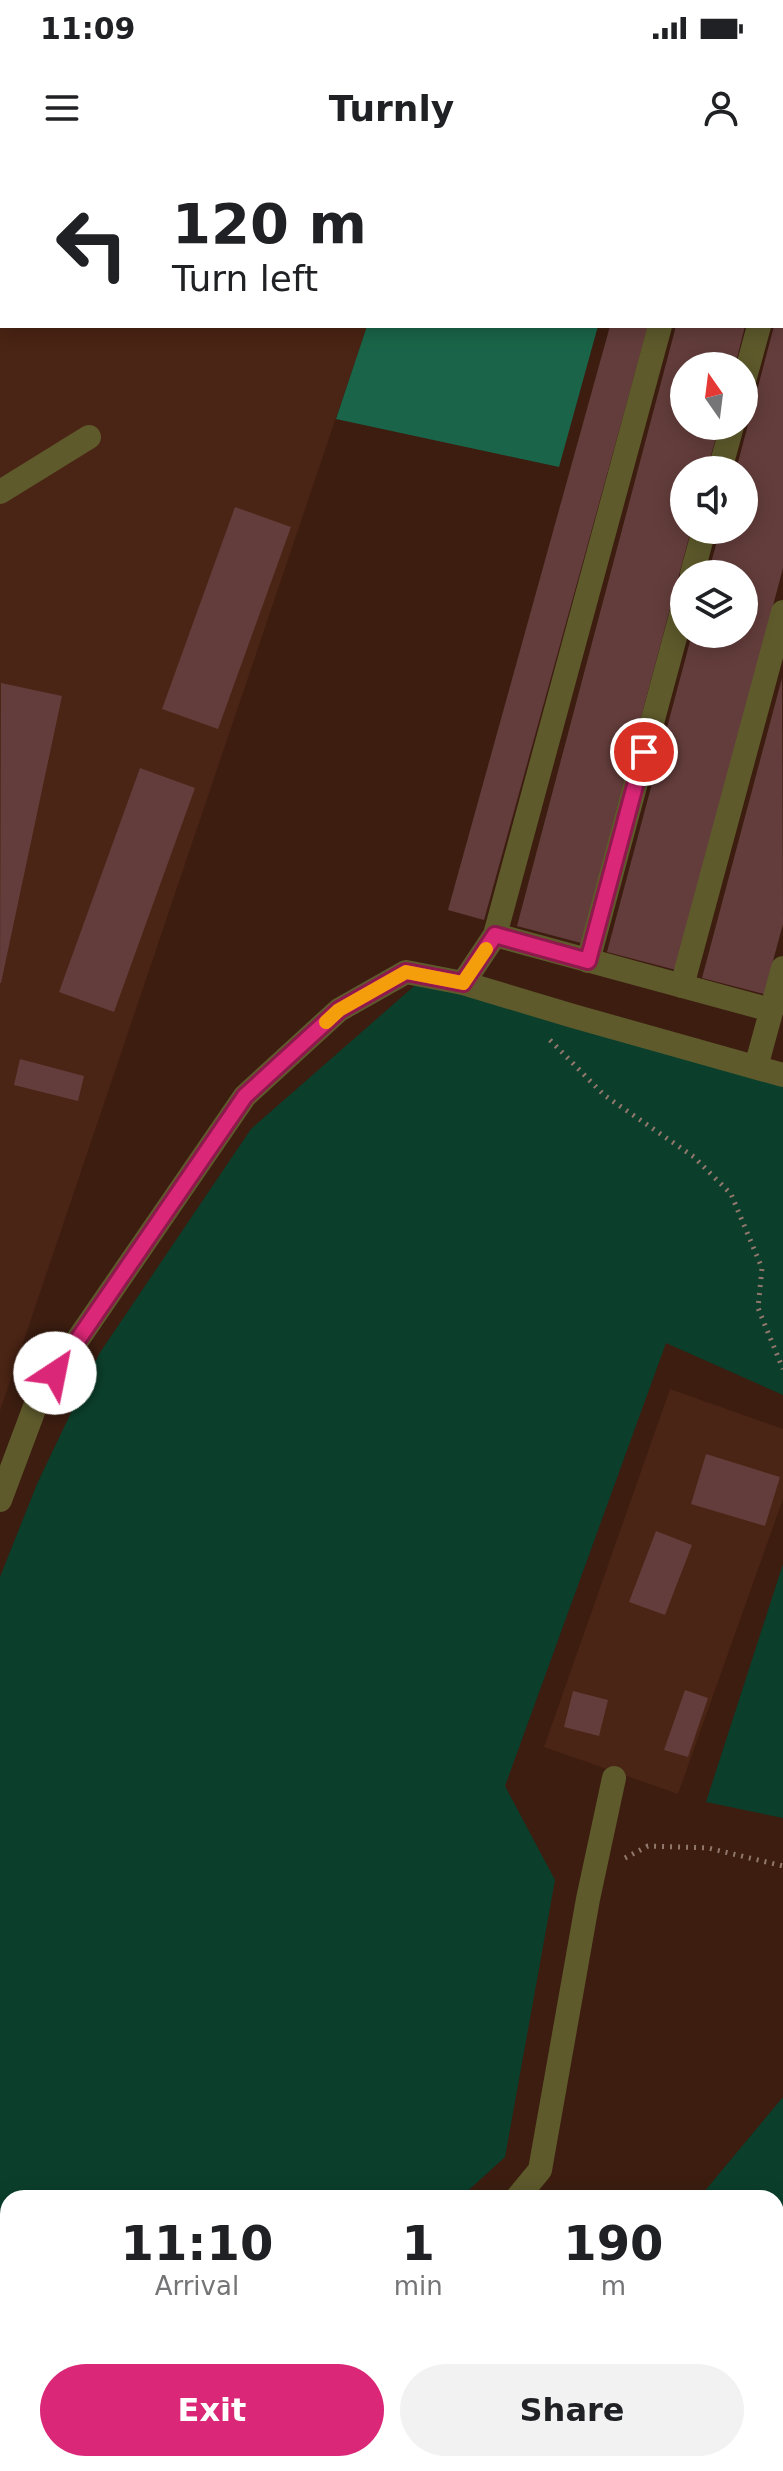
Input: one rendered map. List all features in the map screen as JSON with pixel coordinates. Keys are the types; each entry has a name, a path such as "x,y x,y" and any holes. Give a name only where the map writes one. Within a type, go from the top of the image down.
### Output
{"lane":[{"path":"463,983 495,935 659,328"},
{"path":"752,352 758,328"},
{"path":"0,492 89,437"},
{"path":"682,986 783,612"},
{"path":"588,961 672,648"},
{"path":"495,935 771,1010"},
{"path":"756,1067 783,968"},
{"path":"0,1500 39,1396 245,1096 339,1010 406,972 463,983 783,1075"},
{"path":"524,2190 540,2170 588,1899 614,1778"}],"path":[{"path":"542,1032 604,1095 694,1157 731,1194 762,1268 758,1308 783,1369"},
{"path":"620,1861 648,1846 708,1848 783,1866"}],"shaded area":[{"path":"0,328 366,328 0,1411"},
{"path":"670,1389 783,1429 783,1499 678,1794 544,1747"}],"green space":[{"path":"366,328 597,328 559,467 336,419"},
{"path":"420,981 783,1079 783,1395 666,1343 505,1786 555,1880 505,2157 469,2190 0,2190 0,1577 37,1484 99,1354 251,1129"},
{"path":"783,1564 783,1818 706,1802"},
{"path":"783,2097 783,2190 706,2190"}],"building":[{"path":"609,328 647,328 484,920 448,910"},
{"path":"675,328 744,328 738,352 670,352 670,440 715,440 711,456 670,456 670,544 687,544 683,560 670,560 670,609 581,943 517,926"},
{"path":"773,328 783,328 783,568 676,970 607,952 688,648 758,648 758,560 712,560 716,544 758,544 758,456 740,456 744,440 758,440 758,387"},
{"path":"235,507 291,527 218,729 162,709"},
{"path":"782,678 783,924 764,994 702,978"},
{"path":"1,683 62,696 0,983"},
{"path":"140,768 195,788 114,1012 59,992"},
{"path":"20,1059 84,1076 78,1101 14,1085"},
{"path":"706,1454 780,1477 765,1526 691,1504"},
{"path":"656,1531 692,1545 665,1615 629,1602"},
{"path":"685,1690 708,1698 688,1757 664,1750"},
{"path":"573,1691 608,1700 599,1736 564,1727"}],"slow traffic":[{"path":"326,1022 339,1010 406,972 463,983 486,949"}],"route":[{"path":"55,1373 245,1096 339,1010 406,972 463,983 495,935 588,961 644,752"}]}
